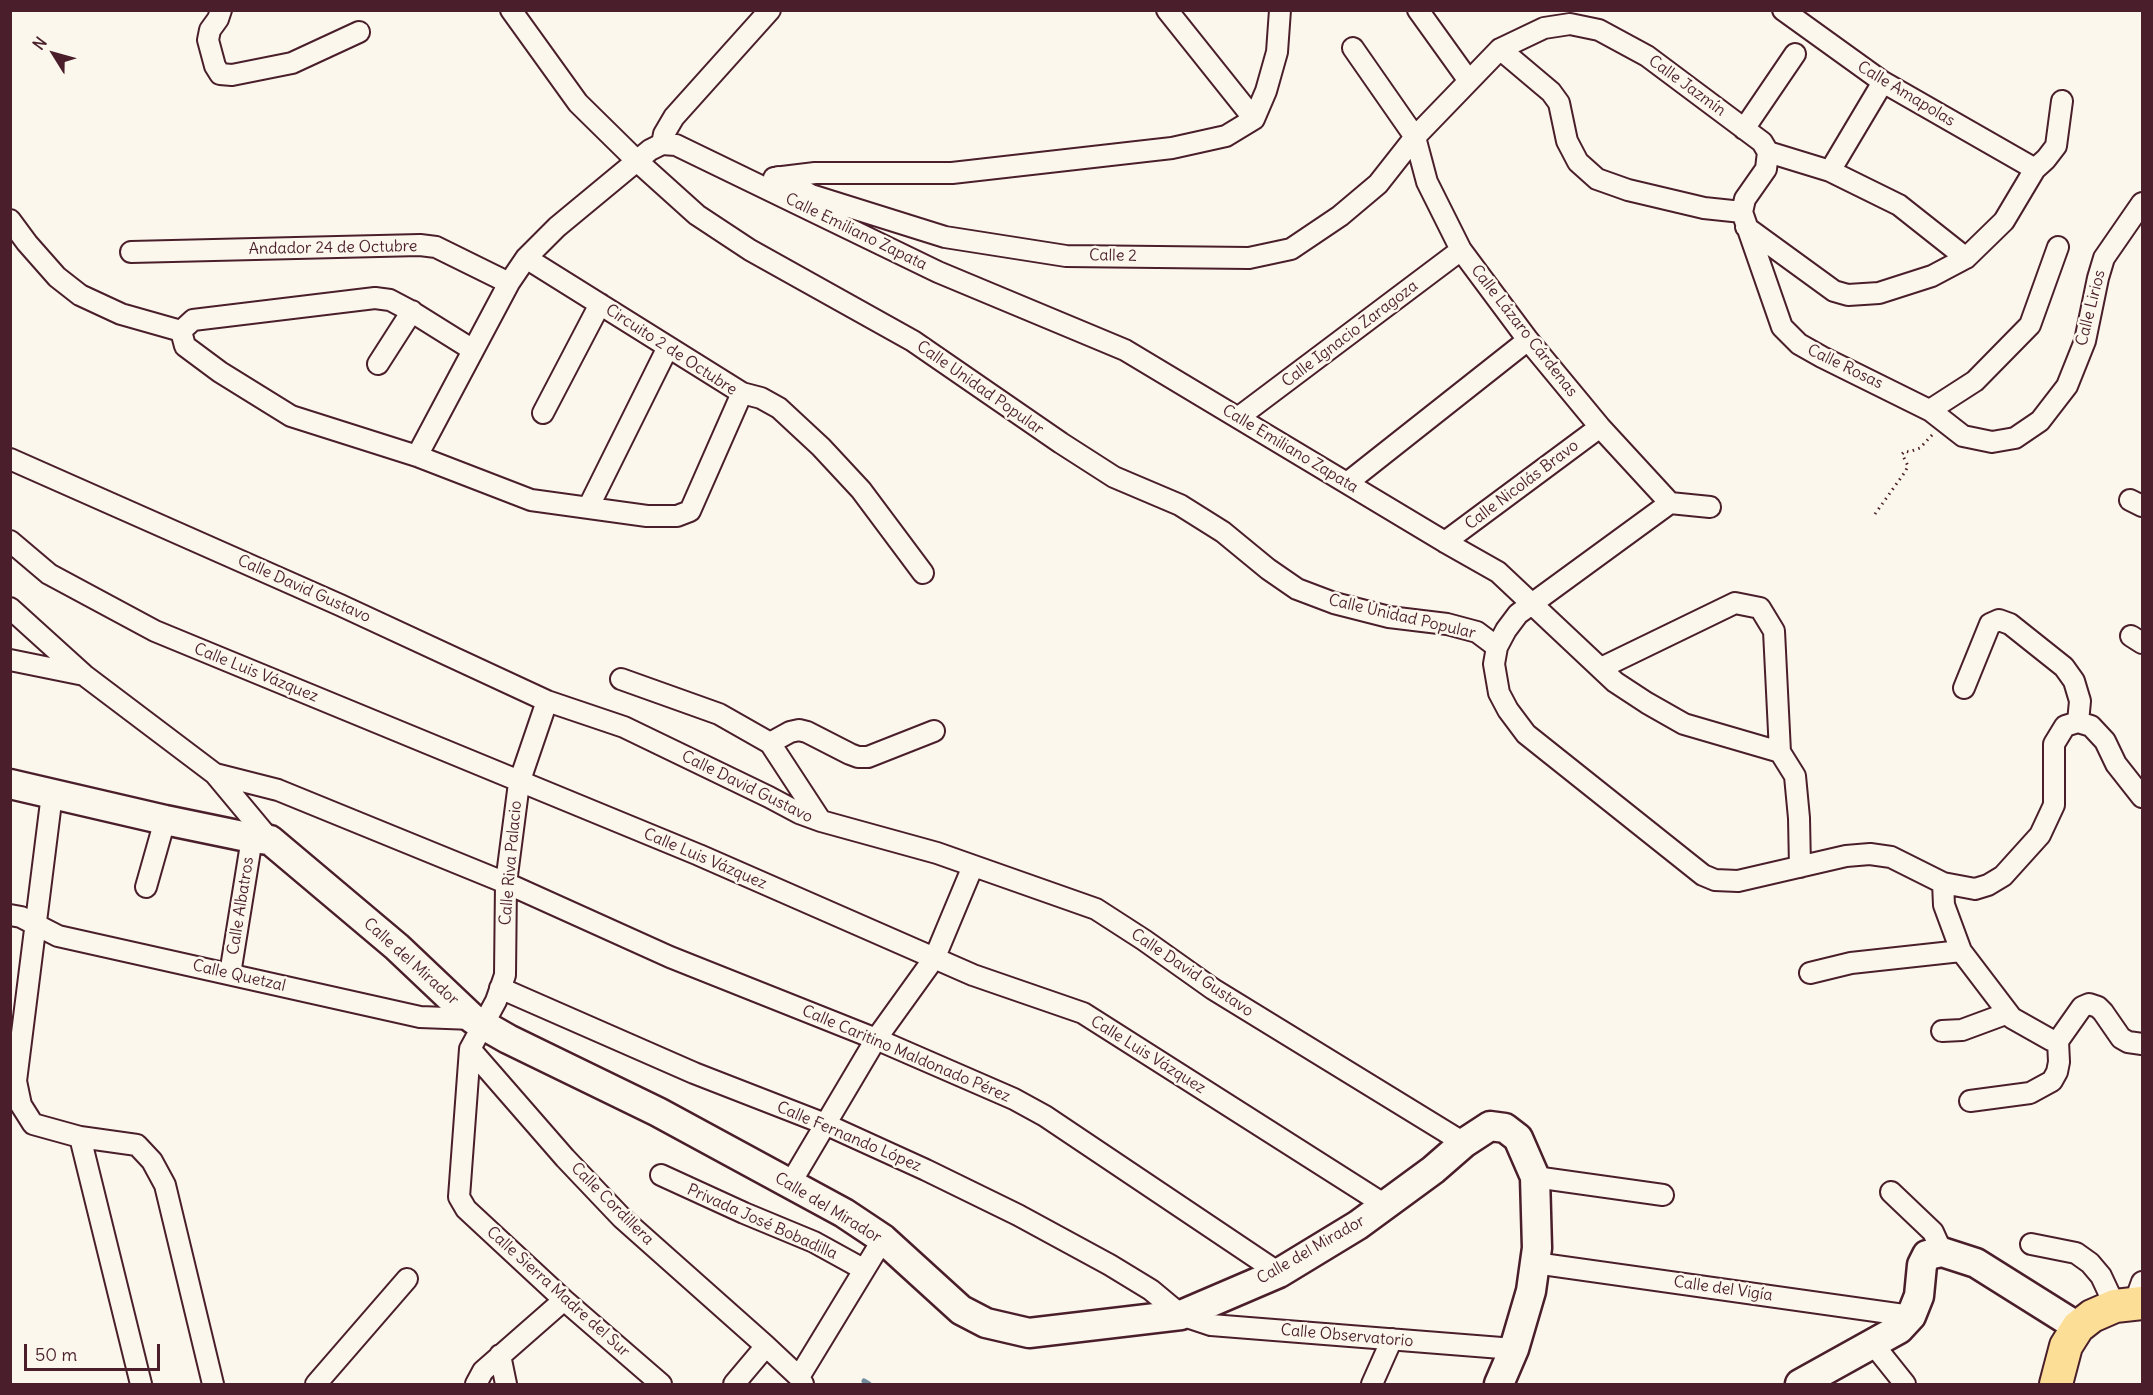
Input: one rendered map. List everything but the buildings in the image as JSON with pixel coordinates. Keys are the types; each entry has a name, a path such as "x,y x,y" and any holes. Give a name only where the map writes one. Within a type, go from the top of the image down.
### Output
{"main road":[{"path":"2056,1384 2066,1346 2078,1326 2092,1316 2133,1299"}],"street":[{"path":"221,10 210,30 208,40 214,66 220,74 232,75 291,63 359,32"},
{"name":"Calle Unidad Popular","path":"511,10 578,103 637,161 696,214 750,250 913,341 1114,477 1180,505 1223,532 1268,569 1297,589 1334,603 1389,617 1447,624 1477,632 1497,647 1494,664 1499,693 1508,710 1526,734 1703,875 1715,880 1738,881 1846,856 1870,854 1891,858 1943,883 1975,889 1988,885 2003,876 2040,835 2054,806 2054,744 2065,726 2078,722"},
{"path":"417,456 509,283 526,258 557,227 650,150 662,144 664,134 674,117 770,10"},
{"path":"1167,10 1254,119"},
{"path":"751,181 814,173 952,173 1172,147 1226,136 1254,119 1266,91 1277,52 1280,10"},
{"path":"1418,10 1469,81"},
{"name":"Calle Amapolas","path":"1783,10 1882,82 2035,169"},
{"name":"Calle Jazmín","path":"1414,137 1500,49 1544,28 1570,24 1599,30 1647,56 1762,142 1768,152 1830,171 1899,205 1966,258"},
{"name":"Calle Lázaro Cárdenas","path":"1353,48 1414,137 1427,182 1461,250 1527,340 1600,427 1670,503"},
{"path":"1500,49 1551,92 1559,103 1567,141 1578,162 1597,178 1628,190 1744,219 1834,291 1848,295 1879,293 1932,276 1966,258 2004,221 2035,169 2056,146 2062,101"},
{"path":"1744,129 1795,54"},
{"path":"1830,171 1882,82"},
{"name":"Calle 2","path":"778,177 811,195 945,237 1066,256 1249,258 1291,249 1340,216 1378,184 1414,137"},
{"name":"Calle Emiliano Zapata","path":"662,144 676,145 938,272 1125,350 1498,572 1616,682 1639,698 1684,724 1780,752"},
{"path":"1744,219 1745,199 1766,169 1768,152"},
{"name":"Calle Lirios","path":"2067,386 2085,341 2104,258 2142,203"},
{"name":"Calle Rosas","path":"1744,219 1782,327 1799,344 1821,357 1904,396 1963,436 1992,442 2015,438 2040,421 2067,386"},
{"path":"10,220 57,277 80,295 121,314 182,331 193,320 375,298 390,300 412,311 473,350"},
{"name":"Andador 24 de Octubre","path":"131,252 420,245 436,248 509,283"},
{"path":"1936,416 1975,381 2030,325 2058,247"},
{"name":"Calle Ignacio Zaragoza","path":"1239,417 1461,250"},
{"name":"Circuito 2 de Octubre","path":"182,331 185,346 220,372 291,416 417,456 531,500 647,516 677,516 690,511 742,393 526,258"},
{"path":"543,413 600,304"},
{"path":"378,364 412,311"},
{"path":"1347,483 1527,340"},
{"path":"588,508 668,347"},
{"path":"742,393 761,398 779,408 821,447 861,490 923,573"},
{"name":"Calle Nicolás Bravo","path":"1445,542 1600,427"},
{"name":"Calle David Gustavo","path":"10,459 340,605 547,701 624,727 799,813 937,853 1096,909 1144,939 1213,989 1464,1143"},
{"path":"1497,647 1518,614 1670,503 1710,507"},
{"name":"Calle Luis Vázquez","path":"10,541 49,574 155,631 460,756 519,783 699,855 973,975 1083,1013 1385,1205"},
{"path":"1601,668 1735,603 1760,608 1774,631 1780,752 1795,776 1800,867"},
{"path":"10,608 84,675 215,774 261,839"},
{"path":"1964,688 1990,624 1999,620 2010,624 2064,667 2074,681 2080,701 2078,722 2091,726 2105,741 2115,764 2142,797"},
{"path":"10,660 84,675"},
{"path":"621,679 719,714 770,743 821,821"},
{"name":"Calle Riva Palacio","path":"478,1021 496,1001 505,975 506,883 519,783 547,701"},
{"path":"770,743 790,732 799,730 858,757 868,757 934,731"},
{"name":"Calle Caritino Maldonado Pérez","path":"215,774 278,790 506,883 670,957 876,1040 1014,1099 1045,1116 1279,1273"},
{"name":"Calle del Mirador","path":"10,784 165,820 261,839 397,947 478,1021 508,1039 658,1112 844,1214 883,1239 961,1310 986,1323 1029,1333 1181,1315 1279,1273 1358,1225 1433,1170 1464,1143 1490,1126 1505,1128 1518,1138 1535,1177 1537,1248 1531,1291 1514,1349 1499,1384"},
{"path":"52,794 16,1081 21,1105 33,1124 80,1137 137,1145 152,1161 165,1185 213,1384"},
{"path":"146,887 165,820"},
{"name":"Calle Albatros","path":"230,974 261,839"},
{"path":"790,1184 876,1040 935,957 973,866"},
{"path":"1943,883 1944,905 1961,951 2012,1018 2051,1040 2058,1041"},
{"name":"Calle Quetzal","path":"10,915 37,924 58,936 420,1017 478,1021"},
{"path":"1810,974 1851,963 1961,951"},
{"name":"Calle Fernando López","path":"500,988 694,1073 825,1124 927,1170 1018,1215 1110,1265 1151,1290 1181,1315"},
{"path":"1970,1101 2030,1093 2052,1081 2059,1062 2058,1041 2082,1007 2089,1004 2098,1007 2103,1012 2121,1038 2128,1042 2142,1044"},
{"path":"1942,1031 1962,1030 2008,1013"},
{"path":"470,1049 478,1021"},
{"name":"Calle Sierra Madre del Sur","path":"470,1049 459,1197 466,1209 564,1300 661,1384"},
{"name":"Calle Cordillera","path":"470,1049 565,1158 622,1218 766,1346 801,1381"},
{"path":"80,1137 141,1384"},
{"name":"Privada José Bobadilla","path":"661,1175 744,1214 814,1242 863,1269"},
{"path":"1535,1177 1662,1196"},
{"path":"1891,1192 1933,1232 1935,1253"},
{"path":"801,1381 863,1269 883,1239"},
{"path":"2031,1244 2076,1253 2133,1299"},
{"path":"1800,1384 1899,1329 1911,1316 1919,1296 1922,1265 1935,1253"},
{"path":"1935,1253 1976,1263 2078,1326"},
{"name":"Calle del Vigía","path":"1535,1263 1911,1316"},
{"path":"316,1384 407,1279"},
{"path":"476,1384 483,1371 564,1300"},
{"name":"Calle Observatorio","path":"1181,1315 1211,1324 1514,1349"},
{"path":"1372,1384 1392,1339"},
{"path":"1873,1344 1905,1384"},
{"path":"734,1384 766,1346"},
{"path":"500,1355 506,1384"}],"path":[{"path":"1875,514 1908,466 1902,453 1920,448 1936,416"}],"waterway":[{"path":"864,1381 869,1384"}]}
